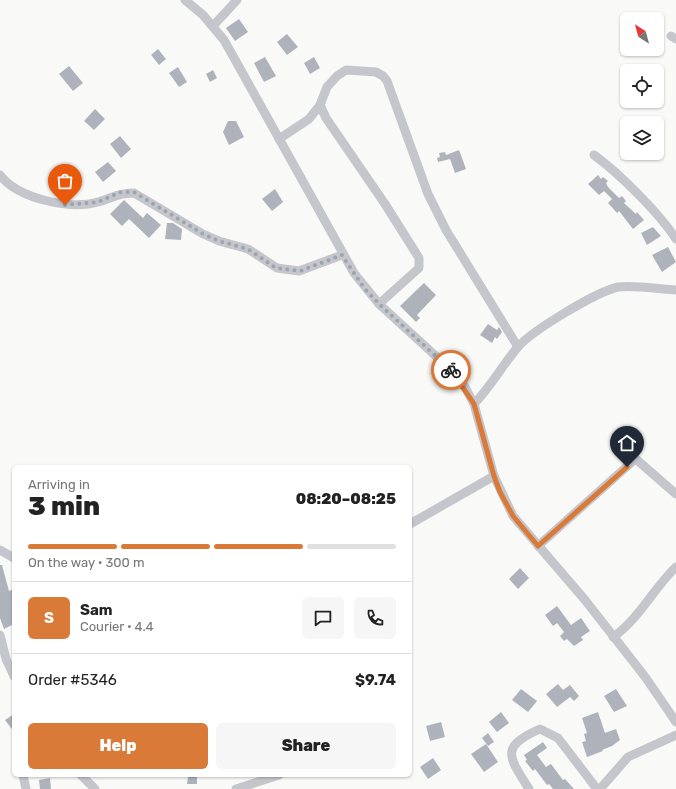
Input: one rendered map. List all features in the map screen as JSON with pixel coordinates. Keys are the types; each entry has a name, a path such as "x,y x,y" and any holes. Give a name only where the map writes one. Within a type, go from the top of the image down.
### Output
{"street":[{"path":"185,0 203,15 224,40 342,255 357,278 379,304 450,369 474,404 494,476 513,516 585,600 646,678 676,722"},
{"path":"213,26 237,0"},
{"path":"279,139 301,126 320,105 327,87 337,76 346,70 376,72 384,76 388,80 428,194 446,230 518,346"},
{"path":"320,105 326,118 385,204 419,258 419,268 379,304"},
{"path":"594,155 613,170 664,222 676,239"},
{"path":"0,175 12,186 23,192 38,198 65,205 98,202 121,192 134,192 203,234 219,241 248,249 265,262 283,270 300,271 342,255"},
{"path":"474,404 493,382 518,346 583,303 619,287 676,290"},
{"path":"538,546 633,461 637,460 676,494"},
{"path":"412,523 494,476"},
{"path":"0,550 12,557"},
{"path":"614,637 632,621 663,580 676,567"},
{"path":"0,635 6,659 12,672"},
{"path":"529,789 513,764 511,754 514,744 522,737 540,729 558,738 597,789"},
{"path":"600,789 628,757 676,735"},
{"path":"23,777 26,789"},
{"path":"83,777 95,789"},
{"path":"236,789 273,777"}],"building":[{"path":"239,19 248,32 235,41 226,28"},
{"path":"287,34 298,47 287,55 277,42"},
{"path":"158,49 166,59 159,65 151,55"},
{"path":"265,57 276,76 264,82 254,63"},
{"path":"314,57 320,68 310,74 304,63"},
{"path":"69,66 83,83 73,91 59,74"},
{"path":"178,67 187,82 179,87 169,73"},
{"path":"213,70 217,78 210,82 206,74"},
{"path":"95,109 105,119 94,130 84,121"},
{"path":"228,121 236,121 244,137 229,145 223,132"},
{"path":"120,136 131,149 121,158 110,144"},
{"path":"459,150 466,169 455,173 450,159 438,162 437,158 440,157 439,153 445,152 446,155"},
{"path":"108,162 116,171 103,182 95,172"},
{"path":"598,175 601,179 603,177 608,181 606,183 608,187 619,198 622,196 626,201 624,203 636,214 637,212 644,220 633,229 619,211 617,213 608,203 612,199 604,191 599,195 588,184"},
{"path":"275,189 283,202 272,211 262,199"},
{"path":"124,200 143,218 147,213 161,225 149,238 129,219 122,226 110,214"},
{"path":"167,223 173,223 182,229 181,240 165,239"},
{"path":"653,227 661,236 647,245 641,233"},
{"path":"668,247 676,262 662,272 652,255"},
{"path":"424,283 436,295 417,315 420,318 416,322 400,306"},
{"path":"488,324 497,330 499,327 502,332 497,339 495,337 492,343 480,335"},
{"path":"0,565 2,565 9,591 12,590 12,625 4,629 0,618"},
{"path":"520,568 529,578 518,589 509,579"},
{"path":"557,606 571,625 581,618 590,631 581,637 583,640 574,646 567,639 564,641 560,636 564,632 557,623 553,626 545,615"},
{"path":"558,684 563,690 570,685 579,696 574,701 570,697 557,707 546,694"},
{"path":"521,689 537,701 528,712 512,700"},
{"path":"616,689 627,706 614,712 604,696"},
{"path":"501,712 509,723 497,732 489,722"},
{"path":"598,712 605,733 616,729 620,740 612,746 602,750 603,751 587,757 582,742 586,741 584,734 587,733 582,718"},
{"path":"12,715 12,729 5,720"},
{"path":"441,722 445,737 430,741 426,726"},
{"path":"488,733 494,742 488,746 482,738"},
{"path":"543,742 547,748 537,755 546,767 551,764 563,780 565,779 574,789 553,789 549,784 547,785 535,769 533,771 525,761 527,760 524,755"},
{"path":"486,744 498,762 484,772 471,754"},
{"path":"433,758 441,770 428,779 420,767"},
{"path":"188,777 197,777 197,784 187,784"},
{"path":"50,778 51,789 40,789 39,780"}],"way so far":[{"path":"65,205 98,202 121,192 134,192 144,200 178,218 203,234 219,241 248,249 265,262 276,268 293,272 300,271 342,255 364,288 379,304 427,346 451,370"}],"route":[{"path":"451,370 465,387 474,404 494,476 500,492 513,516 538,546 627,467"}]}
